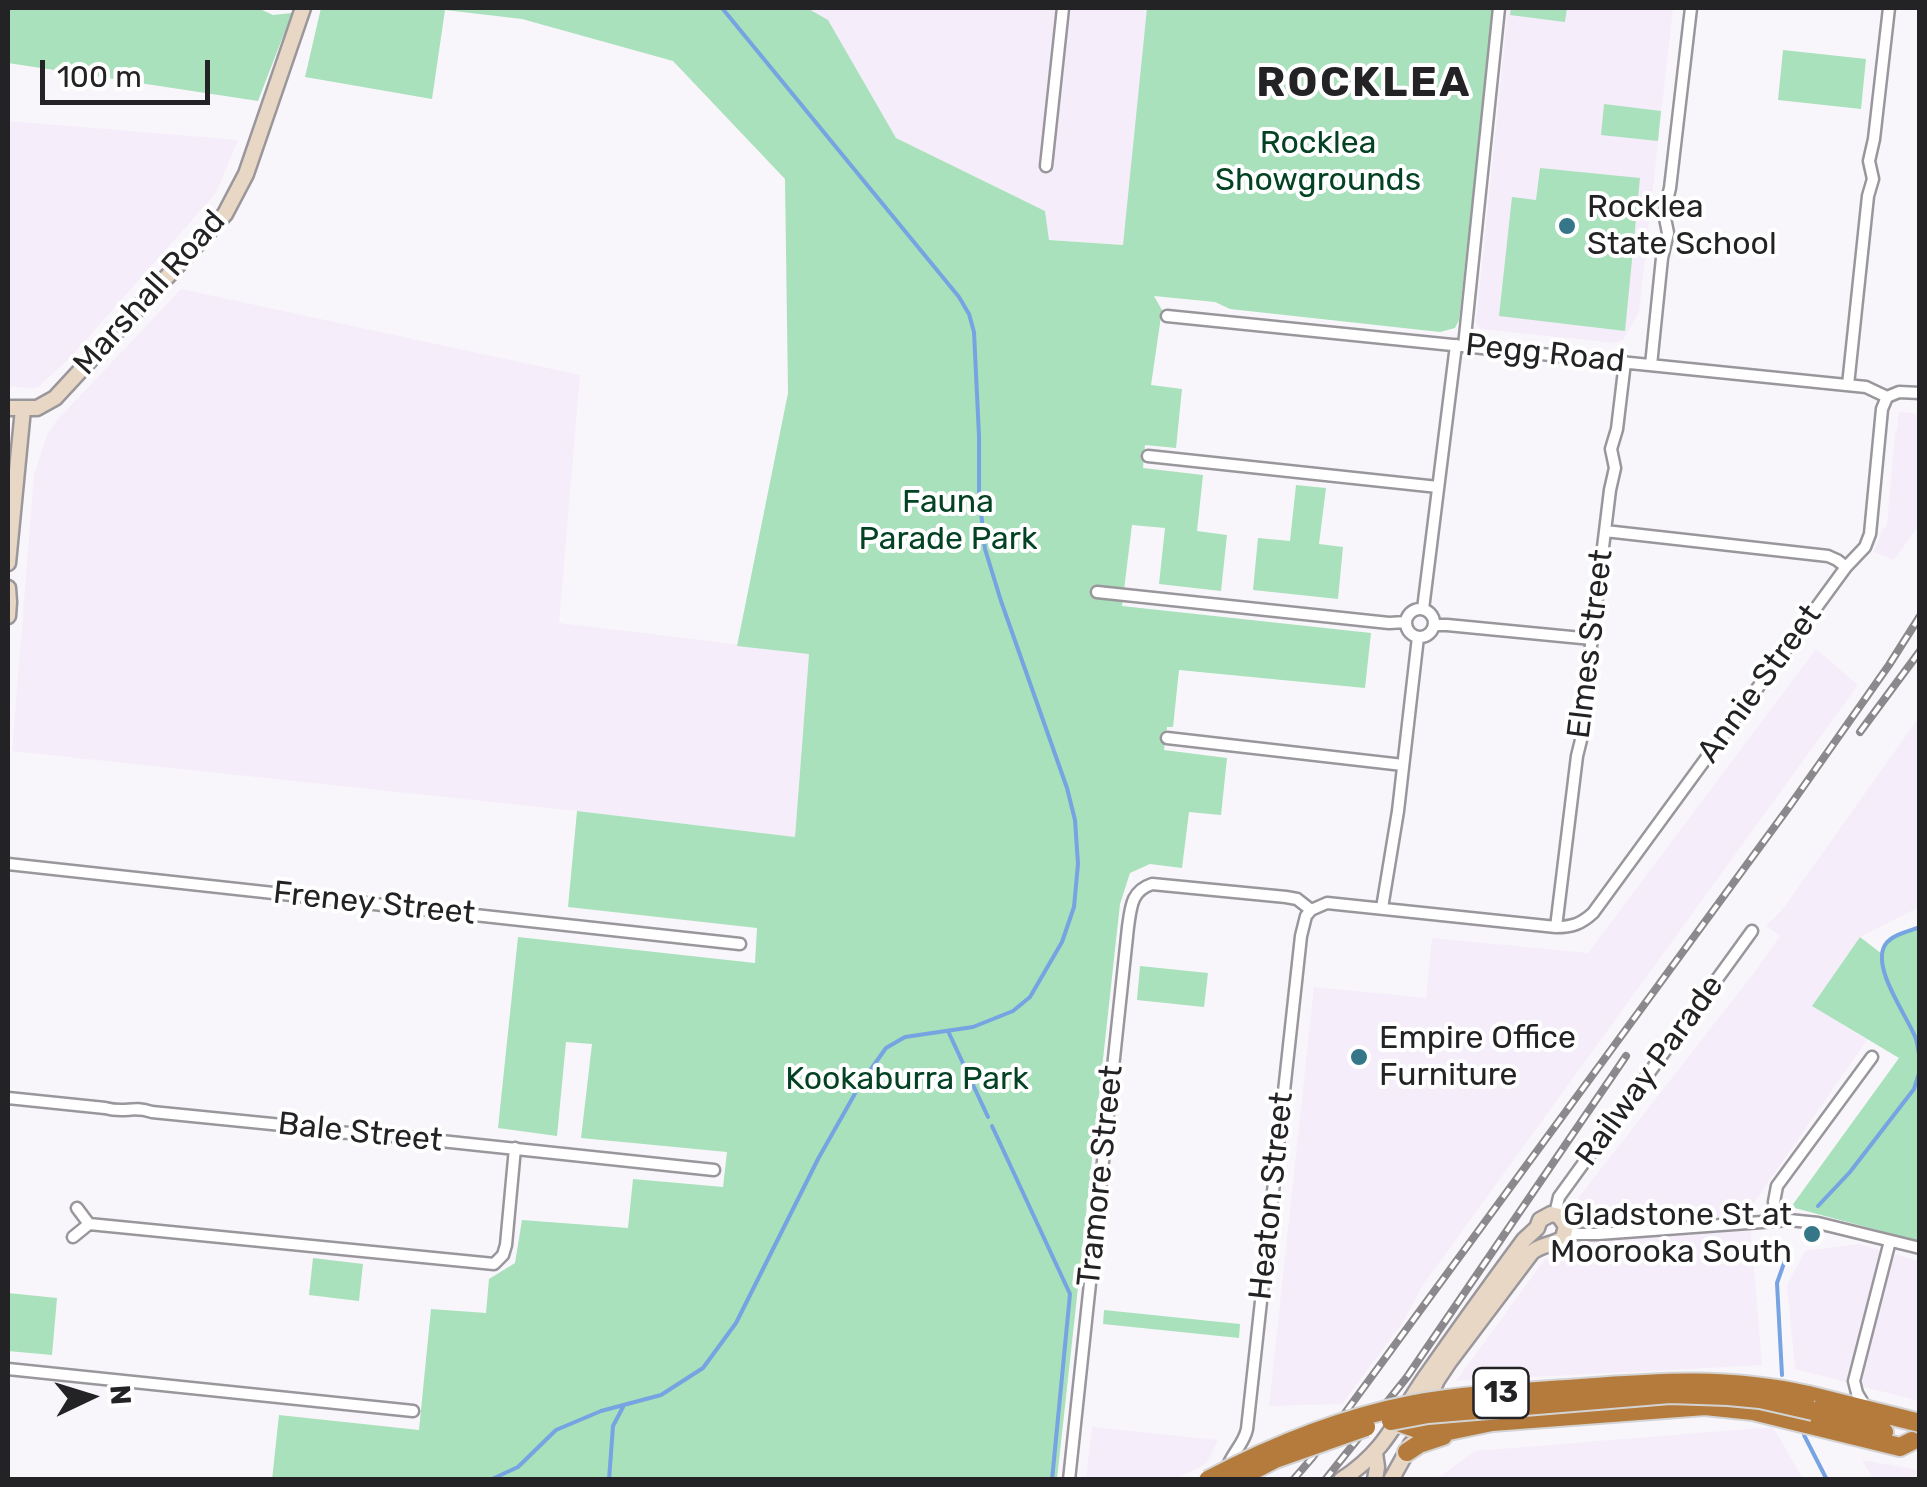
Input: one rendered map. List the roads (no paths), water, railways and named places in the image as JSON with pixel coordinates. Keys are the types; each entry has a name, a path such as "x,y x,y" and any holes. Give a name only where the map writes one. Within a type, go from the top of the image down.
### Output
{"highway":[{"name":"13","path":"1208,1480 1274,1446 1318,1429 1372,1413 1476,1395 1688,1381 1753,1385 1920,1424"},
{"name":"13","path":"1235,1480 1275,1459 1376,1424 1428,1414 1670,1394 1813,1401 1916,1442"},
{"path":"1419,1424 1432,1432 1452,1431 1492,1422 1705,1406 1753,1410 1900,1447 1916,1442"},
{"path":"1398,1422 1419,1424 1542,1412 1550,1418"},
{"path":"1407,1452 1452,1431"}],"street":[{"name":"Marshall Road","path":"8,563 15,409 37,408 54,398 225,214 246,174 303,8"},
{"path":"1046,166 1063,8"},
{"path":"1423,608 1460,345 1499,8"},
{"path":"1651,366 1668,230 1664,210 1670,188 1691,8"},
{"path":"1848,385 1873,179 1869,158 1889,8"},
{"name":"Pegg Road","path":"1167,316 1848,385 1871,388 1887,397 1899,392 1920,393"},
{"name":"Elmes Street","path":"1556,927 1577,756 1583,736 1579,713 1615,468 1611,452 1625,362"},
{"name":"Annie Street","path":"1556,927 1582,923 1592,914 1846,567 1862,552 1868,541 1882,409 1887,397"},
{"path":"1148,456 1438,487"},
{"path":"1605,531 1828,556 1846,567"},
{"path":"8,588 8,616"},
{"path":"1097,592 1406,622"},
{"path":"1423,608 1430,613 1434,625 1430,633 1418,637 1408,630 1406,622 1414,610 1423,608"},
{"path":"1434,625 1592,640"},
{"path":"1382,908 1418,637"},
{"path":"1167,738 1403,765"},
{"name":"Freney Street","path":"8,864 740,944"},
{"name":"Tramore Street","path":"1069,1480 1134,896 1152,884 1286,897 1297,899 1311,910"},
{"path":"1311,910 1327,903 1556,927"},
{"name":"Heaton Street","path":"1226,1480 1228,1463 1247,1428 1300,936 1311,910"},
{"name":"Railway Parade","path":"1555,1214 1559,1197 1752,931"},
{"path":"1776,1220 1777,1186 1872,1057"},
{"name":"Bale Street","path":"8,1098 119,1112 136,1108 344,1134 361,1130 714,1170"},
{"path":"73,1236 90,1224 494,1264 506,1246 515,1148"},
{"path":"77,1208 90,1224"},
{"path":"1342,1480 1386,1442 1424,1380 1524,1240 1542,1217 1555,1214 1565,1222 1565,1234 1556,1243 1532,1252 1449,1362 1391,1480"},
{"path":"1565,1234 1802,1220 1920,1248"},
{"path":"1537,1228 1540,1238 1548,1243"},
{"path":"1868,1410 1854,1381 1890,1241"},
{"path":"8,1369 413,1411"},
{"path":"1813,1401 1842,1392 1854,1381"},
{"path":"1374,1453 1374,1480"}],"waterway":[{"path":"490,1480 518,1467 556,1430 601,1411 661,1395 703,1368 736,1323 818,1159 861,1083 886,1048 905,1037 973,1027 1013,1011 1030,997 1062,942 1074,907 1078,864 1075,820 985,549 979,494 974,332 969,314 722,8"},
{"path":"1920,927 1891,939 1882,955 1892,992 1916,1039 1920,1062"},
{"path":"948,1031 988,1117"},
{"path":"1818,1206 1850,1172 1914,1089 1920,1070"},
{"path":"992,1126 1070,1294 1052,1480"},
{"path":"1782,1375 1777,1283 1789,1249"},
{"path":"609,1480 613,1426 623,1407"},
{"path":"1804,1435 1827,1480"}],"railway":[{"path":"1293,1480 1789,807 1920,616"},
{"path":"1860,732 1920,651"},
{"path":"1325,1480 1407,1377 1626,1056"}],"place":[{"name":"Rocklea State School","path":"1567,226"},
{"name":"Empire Office Furniture","path":"1359,1057"},
{"name":"Gladstone St at Moorooka South","path":"1812,1234"}],"district":[{"name":"ROCKLEA","path":"1364,84"}],"park label":[{"name":"Rocklea Showgrounds","path":"1318,162"},
{"name":"Fauna Parade Park","path":"948,522"},
{"name":"Kookaburra Park","path":"907,1080"}]}
